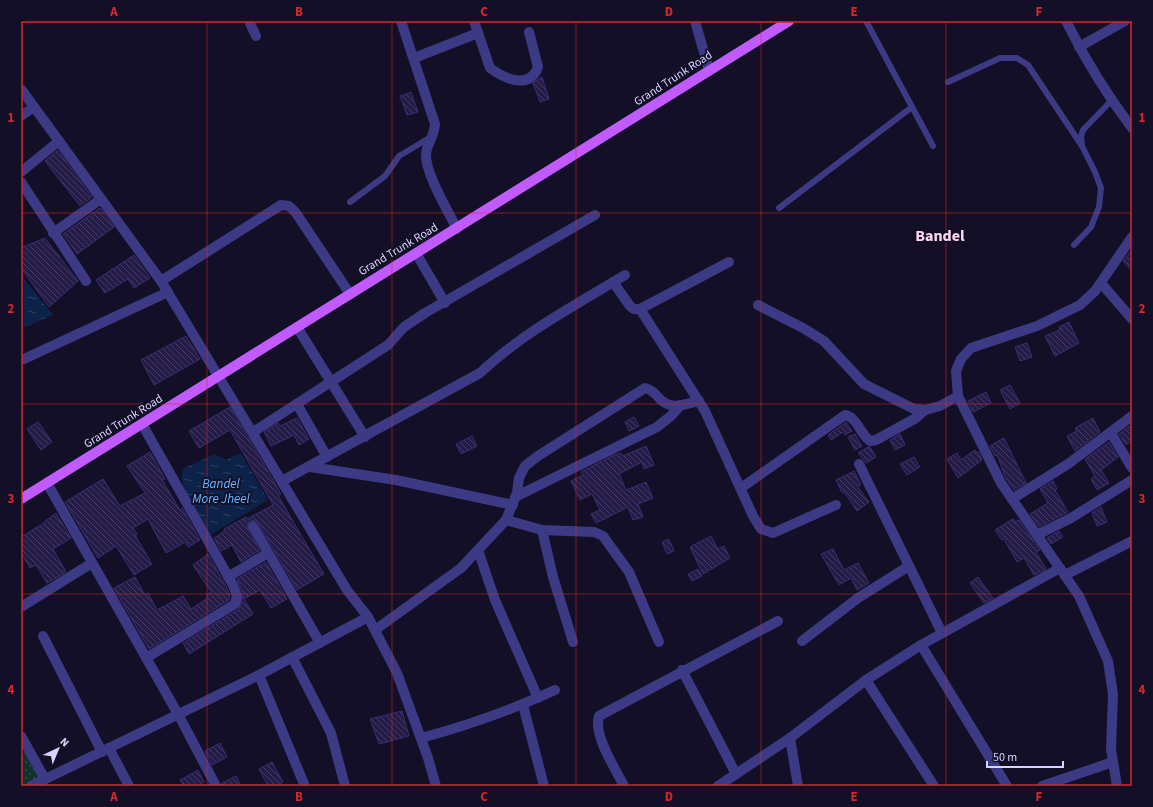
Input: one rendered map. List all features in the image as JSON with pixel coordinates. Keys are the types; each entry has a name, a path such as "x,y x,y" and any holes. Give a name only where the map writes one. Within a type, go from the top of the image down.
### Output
{"main road":[{"name":"Grand Trunk Road","path":"21,499 789,21"}],"street":[{"path":"249,21 256,36"},
{"path":"401,21 435,124 434,135 426,154 428,169 457,229"},
{"path":"474,21 490,68 516,81 525,81 533,77 538,67 529,32"},
{"path":"695,21 709,70"},
{"path":"1066,21 1079,47 1111,101 1130,123"},
{"path":"1079,47 1125,21"},
{"path":"414,58 478,33"},
{"path":"21,89 161,281 220,376 347,590 368,617 397,673 421,738 436,786"},
{"path":"21,116 34,107"},
{"path":"21,172 60,141"},
{"path":"21,182 53,233 86,281"},
{"path":"53,233 101,199"},
{"path":"161,281 281,205 289,206 296,213 350,294"},
{"path":"253,432 388,345 404,327 595,215"},
{"path":"1116,786 1111,748 1113,694 1108,661 1079,596 1001,483 958,396 956,371 961,358 971,348 1063,315 1080,305 1095,291 1132,237"},
{"path":"416,253 445,303"},
{"path":"613,282 630,306 634,309 640,309 729,262"},
{"path":"282,481 480,373 498,356 522,339 625,275"},
{"path":"1101,283 1132,319"},
{"path":"24,359 168,292"},
{"path":"758,305 803,328 824,341 864,384 914,409 925,410 940,406 958,396"},
{"path":"640,309 705,411 753,516 765,532 773,533 836,505"},
{"path":"297,327 365,437"},
{"path":"375,630 461,568 506,520 514,501 519,478 526,466 636,393 646,388 651,390 665,405 672,407 699,401"},
{"path":"298,404 328,457"},
{"path":"310,467 396,480 514,501 658,427 672,416 681,405"},
{"path":"741,488 845,415 853,419 866,438 870,441 876,440 916,418 925,410"},
{"path":"1012,499 1068,464 1132,416"},
{"path":"142,424 228,577 237,596 235,604 146,658"},
{"path":"1111,433 1132,468"},
{"path":"859,464 942,633"},
{"path":"1037,535 1071,518 1132,480"},
{"path":"46,484 178,714 216,786"},
{"path":"506,520 542,530 594,532 603,536 629,572 659,642"},
{"path":"253,526 320,643"},
{"path":"542,530 553,577 573,642"},
{"path":"718,786 790,738 866,680 921,645 1062,572 1132,541"},
{"path":"478,550 495,600 538,698"},
{"path":"228,577 268,553"},
{"path":"21,607 92,563"},
{"path":"802,641 858,598 909,566"},
{"path":"31,786 259,675 368,617"},
{"path":"624,786 599,734 596,724 599,716 682,670 778,620"},
{"path":"43,636 105,750 130,786"},
{"path":"921,645 1007,786"},
{"path":"292,657 331,733 345,786"},
{"path":"682,670 736,774"},
{"path":"259,675 304,784"},
{"path":"866,680 934,786"},
{"path":"421,738 467,726 523,705 556,690"},
{"path":"523,705 544,786"},
{"path":"21,736 45,779"},
{"path":"790,738 798,786"},
{"path":"1042,786 1113,762"}],"lane":[{"path":"866,21 933,146"},
{"path":"948,82 1000,58 1018,58 1028,65 1082,146 1096,172 1101,188 1099,207 1091,227 1074,245"},
{"path":"1082,146 1081,136 1083,130 1111,101"},
{"path":"779,208 912,107"},
{"path":"350,202 386,176 399,156 434,135"}],"green space":[{"path":"32,749 47,779 32,786 21,786 21,754"}],"water":[{"path":"21,275 53,315 21,329"},
{"name":"Bandel More Jheel","path":"241,453 268,500 210,535 185,493 182,475 184,468 215,454 226,460"}],"building":[{"path":"542,77 549,99 540,102 533,83"},
{"path":"411,92 418,112 407,115 400,96"},
{"path":"58,150 92,197 80,206 45,161"},
{"path":"100,208 114,227 77,254 63,234"},
{"path":"45,238 78,281 49,307 21,268 21,248"},
{"path":"1131,251 1132,252 1132,271 1123,261"},
{"path":"134,255 150,278 134,288 128,279 105,293 96,280"},
{"path":"1069,322 1079,343 1055,356 1045,336 1060,330 1059,327"},
{"path":"186,336 200,359 154,385 141,360"},
{"path":"1027,343 1032,357 1020,361 1015,347"},
{"path":"1010,385 1020,403 1010,409 1000,390"},
{"path":"986,392 991,403 973,412 968,401"},
{"path":"230,407 272,478 281,494 278,495 324,574 297,590 257,521 250,520 247,526 260,550 241,562 232,545 221,551 214,538 225,531 224,529 273,505 230,430 199,448 189,431"},
{"path":"634,417 639,426 629,431 625,422"},
{"path":"297,418 309,439 299,445 294,435 271,446 264,432 278,423 280,426"},
{"path":"1093,418 1100,432 1075,451 1067,436 1077,431 1075,428"},
{"path":"38,422 52,442 41,450 27,429"},
{"path":"846,422 852,431 845,435 843,432 831,440 828,435"},
{"path":"1129,426 1132,430 1132,440 1126,445 1119,434"},
{"path":"855,434 862,446 855,450 848,437"},
{"path":"900,434 905,445 895,450 890,440"},
{"path":"472,436 477,446 461,454 456,444"},
{"path":"1004,438 1026,483 1014,490 1006,479 997,455 995,456 990,446"},
{"path":"1109,442 1118,457 1101,470 1109,483 1097,490 1091,479 1095,476 1085,459"},
{"path":"646,446 654,465 644,469 642,462 619,474 626,490 646,482 653,498 638,504 643,517 633,520 628,507 596,523 591,514 600,510 592,494 580,500 571,481 583,475 581,472 614,455 621,453 623,456"},
{"path":"870,447 876,457 866,463 858,453"},
{"path":"975,450 977,453 979,452 982,460 958,478 947,459 957,453 961,460"},
{"path":"150,452 165,479 162,480 180,510 182,508 200,540 188,547 185,542 166,553 148,519 133,528 137,534 135,535 152,564 134,575 116,546 98,558 65,502 103,479 120,506 145,493 127,466"},
{"path":"914,457 920,467 907,475 900,464"},
{"path":"854,471 861,485 857,486 869,502 857,511 844,492 842,493 836,480"},
{"path":"1053,481 1057,489 1055,490 1068,512 1039,527 1030,514 1048,503 1040,489"},
{"path":"1101,507 1107,522 1097,526 1092,513"},
{"path":"56,513 71,538 53,549 66,572 47,583 36,565 30,568 21,553 21,537 44,523"},
{"path":"1013,519 1015,522 1019,520 1040,550 1036,552 1046,569 1034,575 1024,558 1017,562 1004,539 1002,540 995,530"},
{"path":"1059,531 1063,537 1051,544 1047,538"},
{"path":"711,536 718,549 724,546 730,558 703,574 690,547"},
{"path":"669,539 674,551 667,554 662,542"},
{"path":"833,549 844,570 858,563 869,583 857,590 851,578 839,585 821,554"},
{"path":"208,554 227,588 230,596 229,600 149,649 114,588 135,577 145,595 148,593 157,610 183,596 191,609 208,598 206,595 211,592 193,565"},
{"path":"266,562 287,599 271,608 260,590 244,599 253,614 189,654 183,643 239,609 243,594 237,579"},
{"path":"698,569 702,576 692,581 688,574"},
{"path":"978,577 993,598 984,603 970,583"},
{"path":"402,711 409,736 379,744 370,719"},
{"path":"220,743 227,757 212,765 205,751"},
{"path":"272,762 283,782 276,786 268,786 259,769"},
{"path":"198,770 204,782 197,786 184,786 180,780"},
{"path":"236,776 241,786 222,786 222,783"}],"district":[{"name":"Bandel","path":"940,235"}]}
